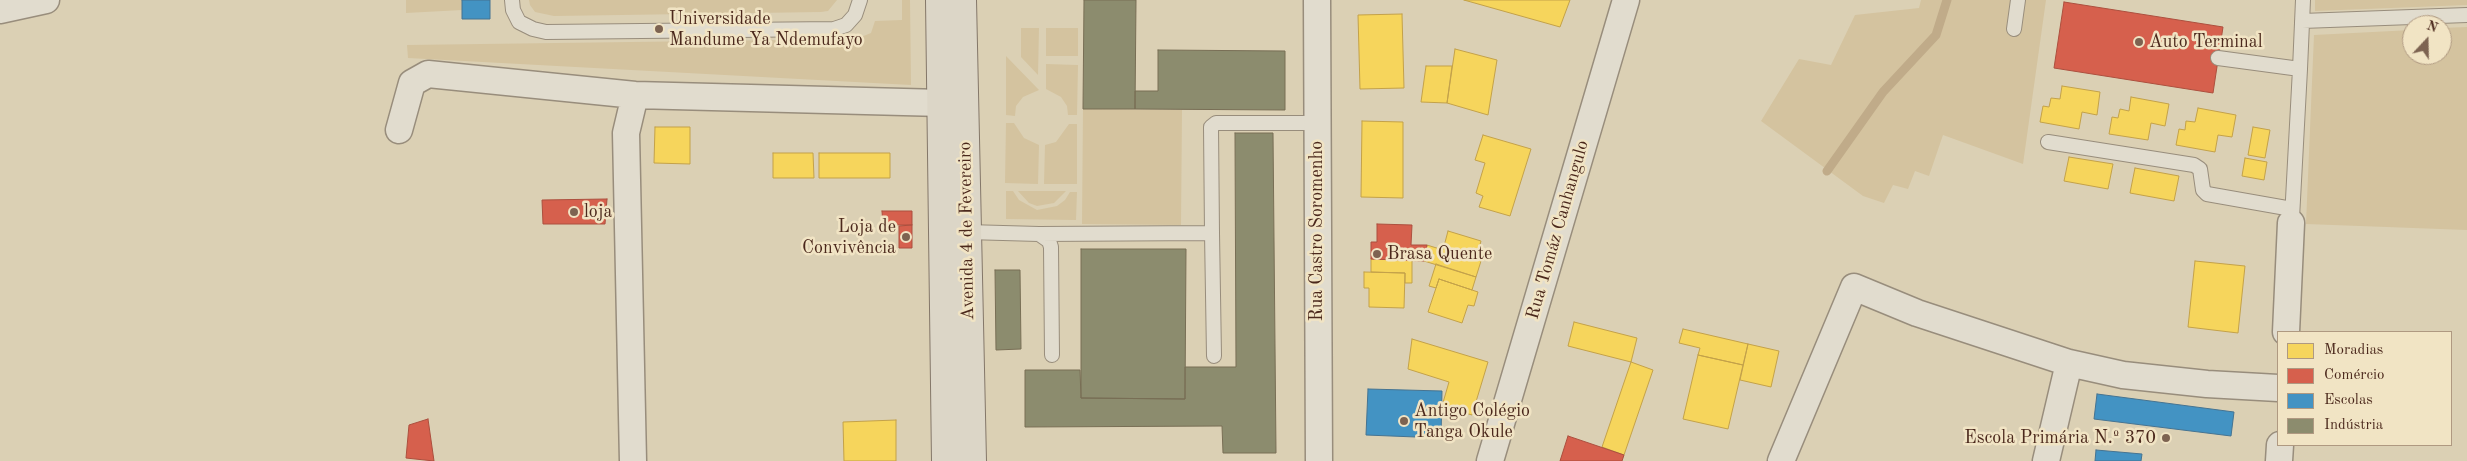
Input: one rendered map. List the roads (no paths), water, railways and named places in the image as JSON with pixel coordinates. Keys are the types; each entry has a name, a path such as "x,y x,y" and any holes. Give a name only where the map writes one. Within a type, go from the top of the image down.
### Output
{"main road":[{"name":"Avenida 4 de Fevereiro","path":"940,0 946,461"},
{"name":"Avenida 4 de Fevereiro","path":"962,0 972,461"}],"street":[{"path":"0,10 46,0"},
{"name":"Rua Castro Soromenho","path":"1317,0 1316,123 1319,461"},
{"name":"Rua Tomáz Canhangulo","path":"1490,461 1626,0"},
{"path":"399,130 412,83 428,74 635,95 942,103"},
{"path":"633,461 626,133 635,95"},
{"path":"2286,331 2292,216"},
{"path":"1781,461 1854,286 1918,314 2068,363 2132,376 2207,384 2277,388"},
{"path":"2046,461 2068,363"},
{"path":"2279,461 2280,446"}],"lane":[{"path":"512,0 513,10 519,22 533,29 546,32 834,29 846,25 856,15 860,0"},
{"path":"2014,29 2018,0"},
{"path":"2048,142 2194,165 2200,169 2201,183 2207,194 2292,216 2303,0"},
{"path":"2302,21 2467,15"},
{"path":"2218,58 2300,69"},
{"path":"1214,356 1211,127 1216,123 1316,123"},
{"path":"967,232 1212,234"},
{"path":"1039,234 1049,241 1051,247 1052,355"}],"waterway":[{"path":"1827,171 1883,92 1936,35 1947,0"}],"place":[{"name":"Universidade Mandume Ya Ndemufayo","path":"659,29"},
{"name":"Auto Terminal","path":"2139,42"},
{"name":"loja","path":"574,212"},
{"name":"Loja de Convivência","path":"906,237"},
{"name":"Brasa Quente","path":"1377,254"},
{"name":"Antigo Colégio Tanga Okule","path":"1404,421"},
{"name":"Escola Primária N.º 370","path":"2166,438"}]}
